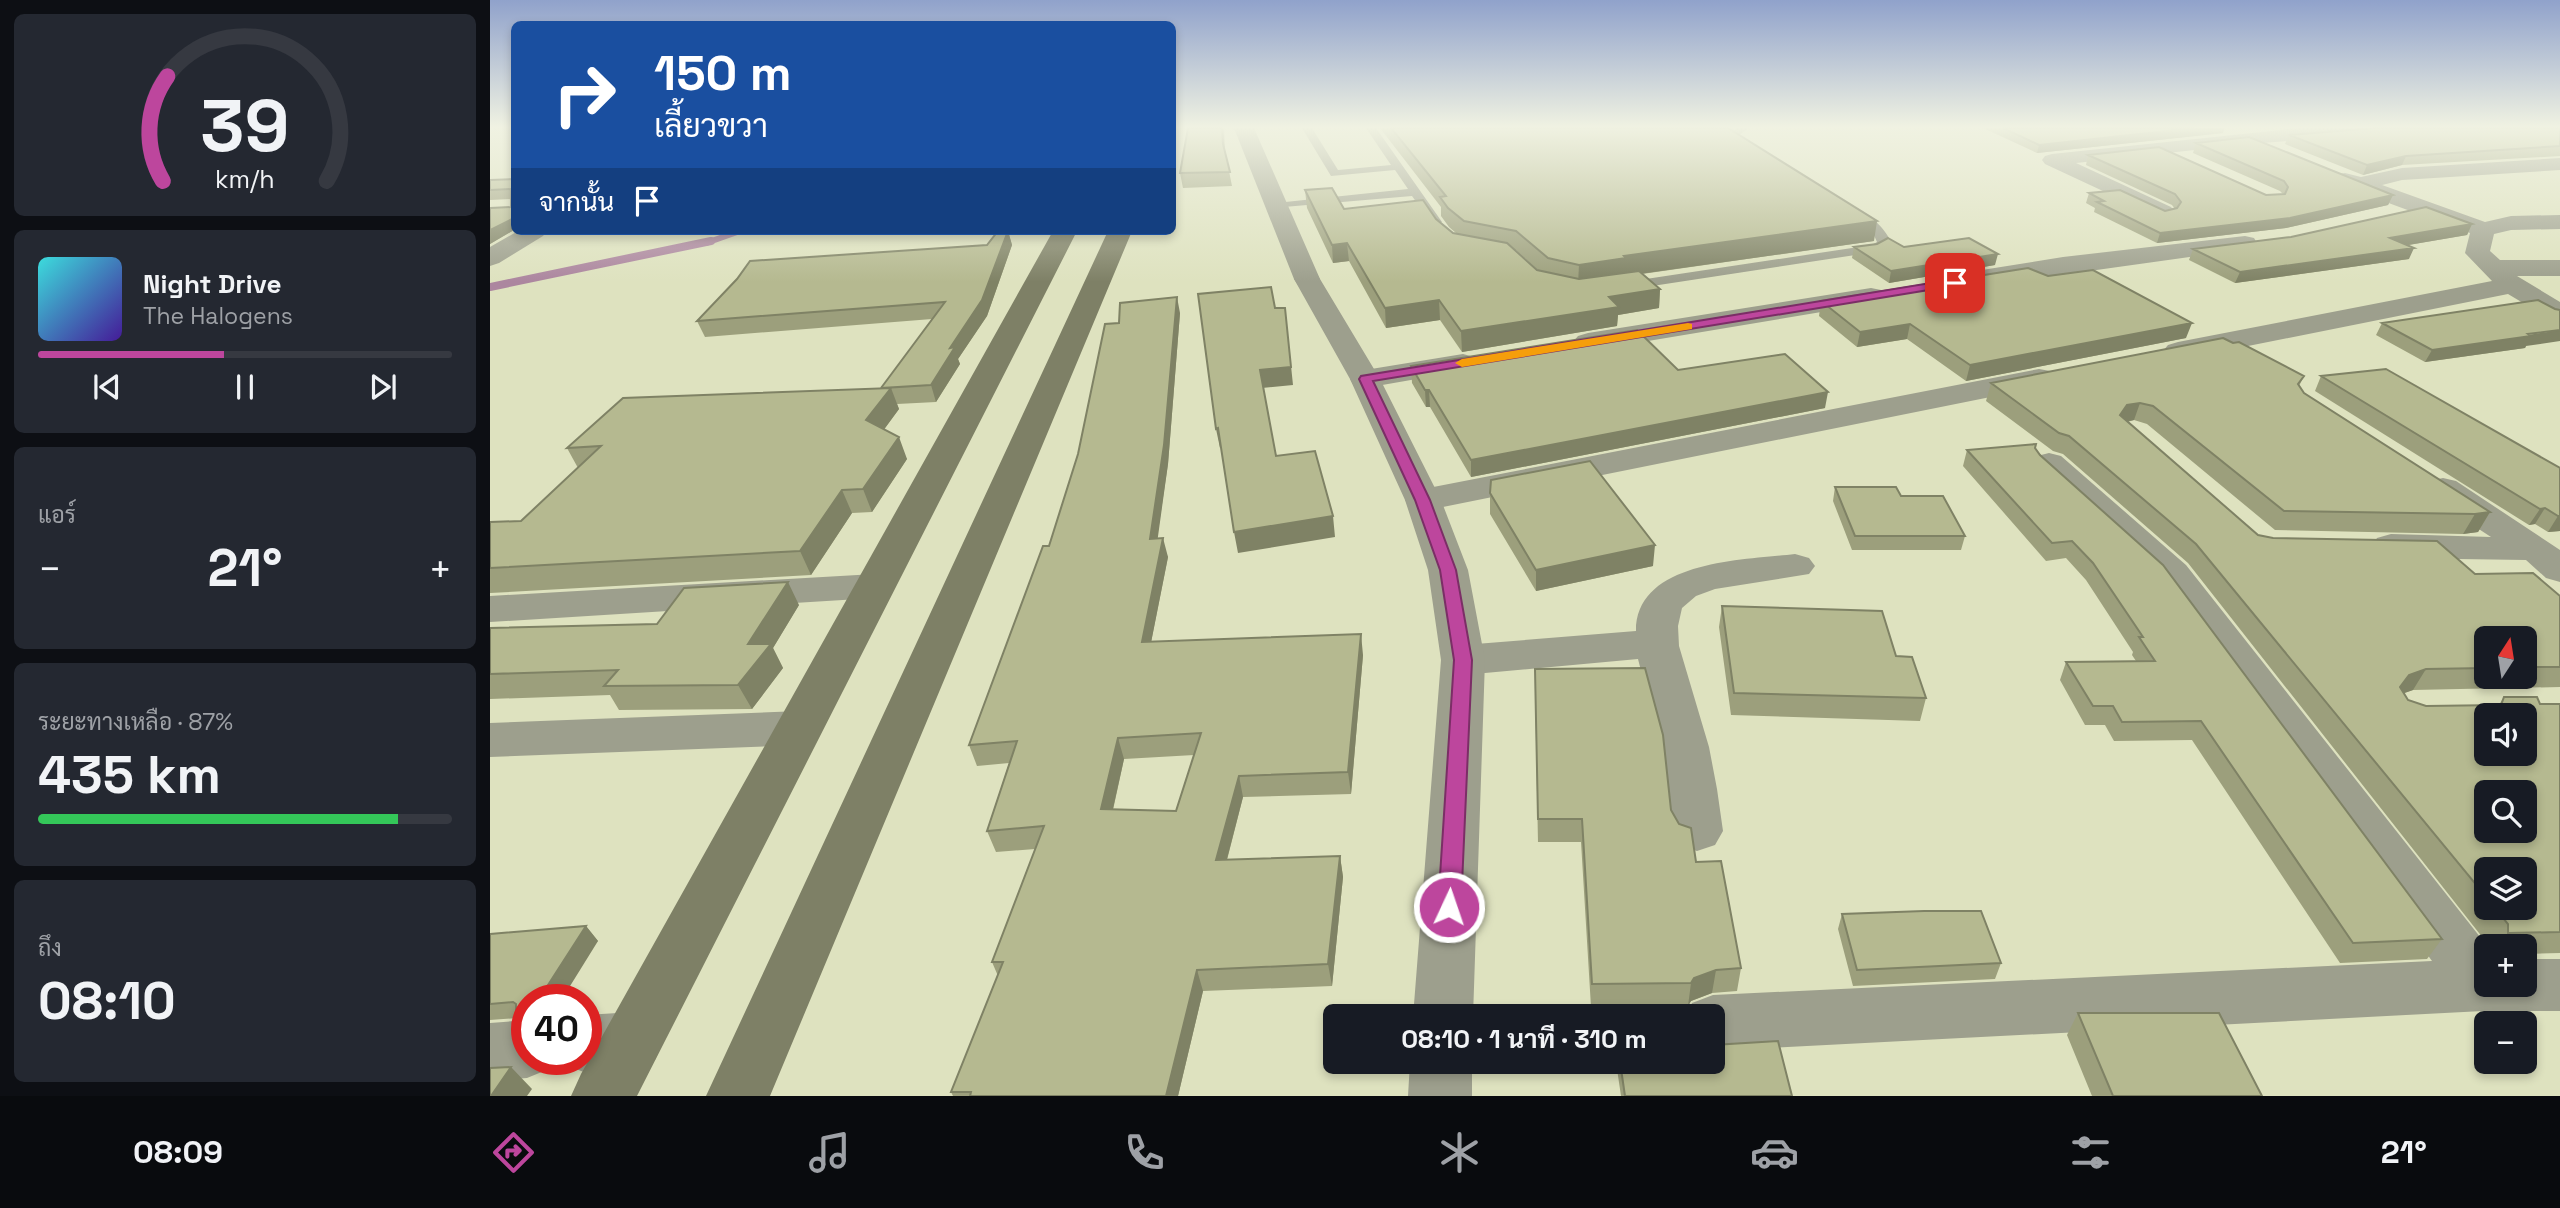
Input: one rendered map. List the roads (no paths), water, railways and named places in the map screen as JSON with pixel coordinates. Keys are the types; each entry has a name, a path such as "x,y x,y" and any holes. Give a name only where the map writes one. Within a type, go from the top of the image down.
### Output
{"main road":[{"path":"603,1096 609,1042 800,727 1063,235"},
{"path":"738,1096 1118,235"}],"street":[{"path":"1268,179 1276,206 1307,279 1365,379 1423,500 1448,570 1463,660 1444,1004"},
{"path":"2093,179 2163,212"},
{"path":"2346,179 2483,230 2511,223 2560,222"},
{"path":"2360,185 2382,179"},
{"path":"2375,218 2426,207"},
{"path":"2483,230 2477,253 2502,276 2560,313"},
{"path":"490,258 528,235"},
{"path":"1953,283 2063,265 2273,239"},
{"path":"2144,358 2502,276 2560,268"},
{"path":"1557,348 1899,292"},
{"path":"1365,379 1488,359"},
{"path":"1423,500 2063,374"},
{"path":"2049,463 2172,573 2474,973"},
{"path":"2411,468 2548,560"},
{"path":"2359,546 2548,560"},
{"path":"1697,831 1686,748 1662,670 1658,614 1670,595 1686,586 1713,578 1794,566"},
{"path":"490,609 875,586"},
{"path":"1463,660 1658,643"},
{"path":"490,740 800,727"},
{"path":"1725,1022 2474,985"},
{"path":"2537,985 2560,985"},
{"path":"490,1052 511,1050"},
{"path":"1440,1096 1441,1074"}],"lane":[{"path":"1406,179 1443,232"},
{"path":"1276,206 1415,192"},
{"path":"1612,288 1875,248 1884,243 1883,237 1873,225 1842,203"}],"waterway":[{"path":"706,243 729,235"},
{"path":"490,287 711,241"}]}
